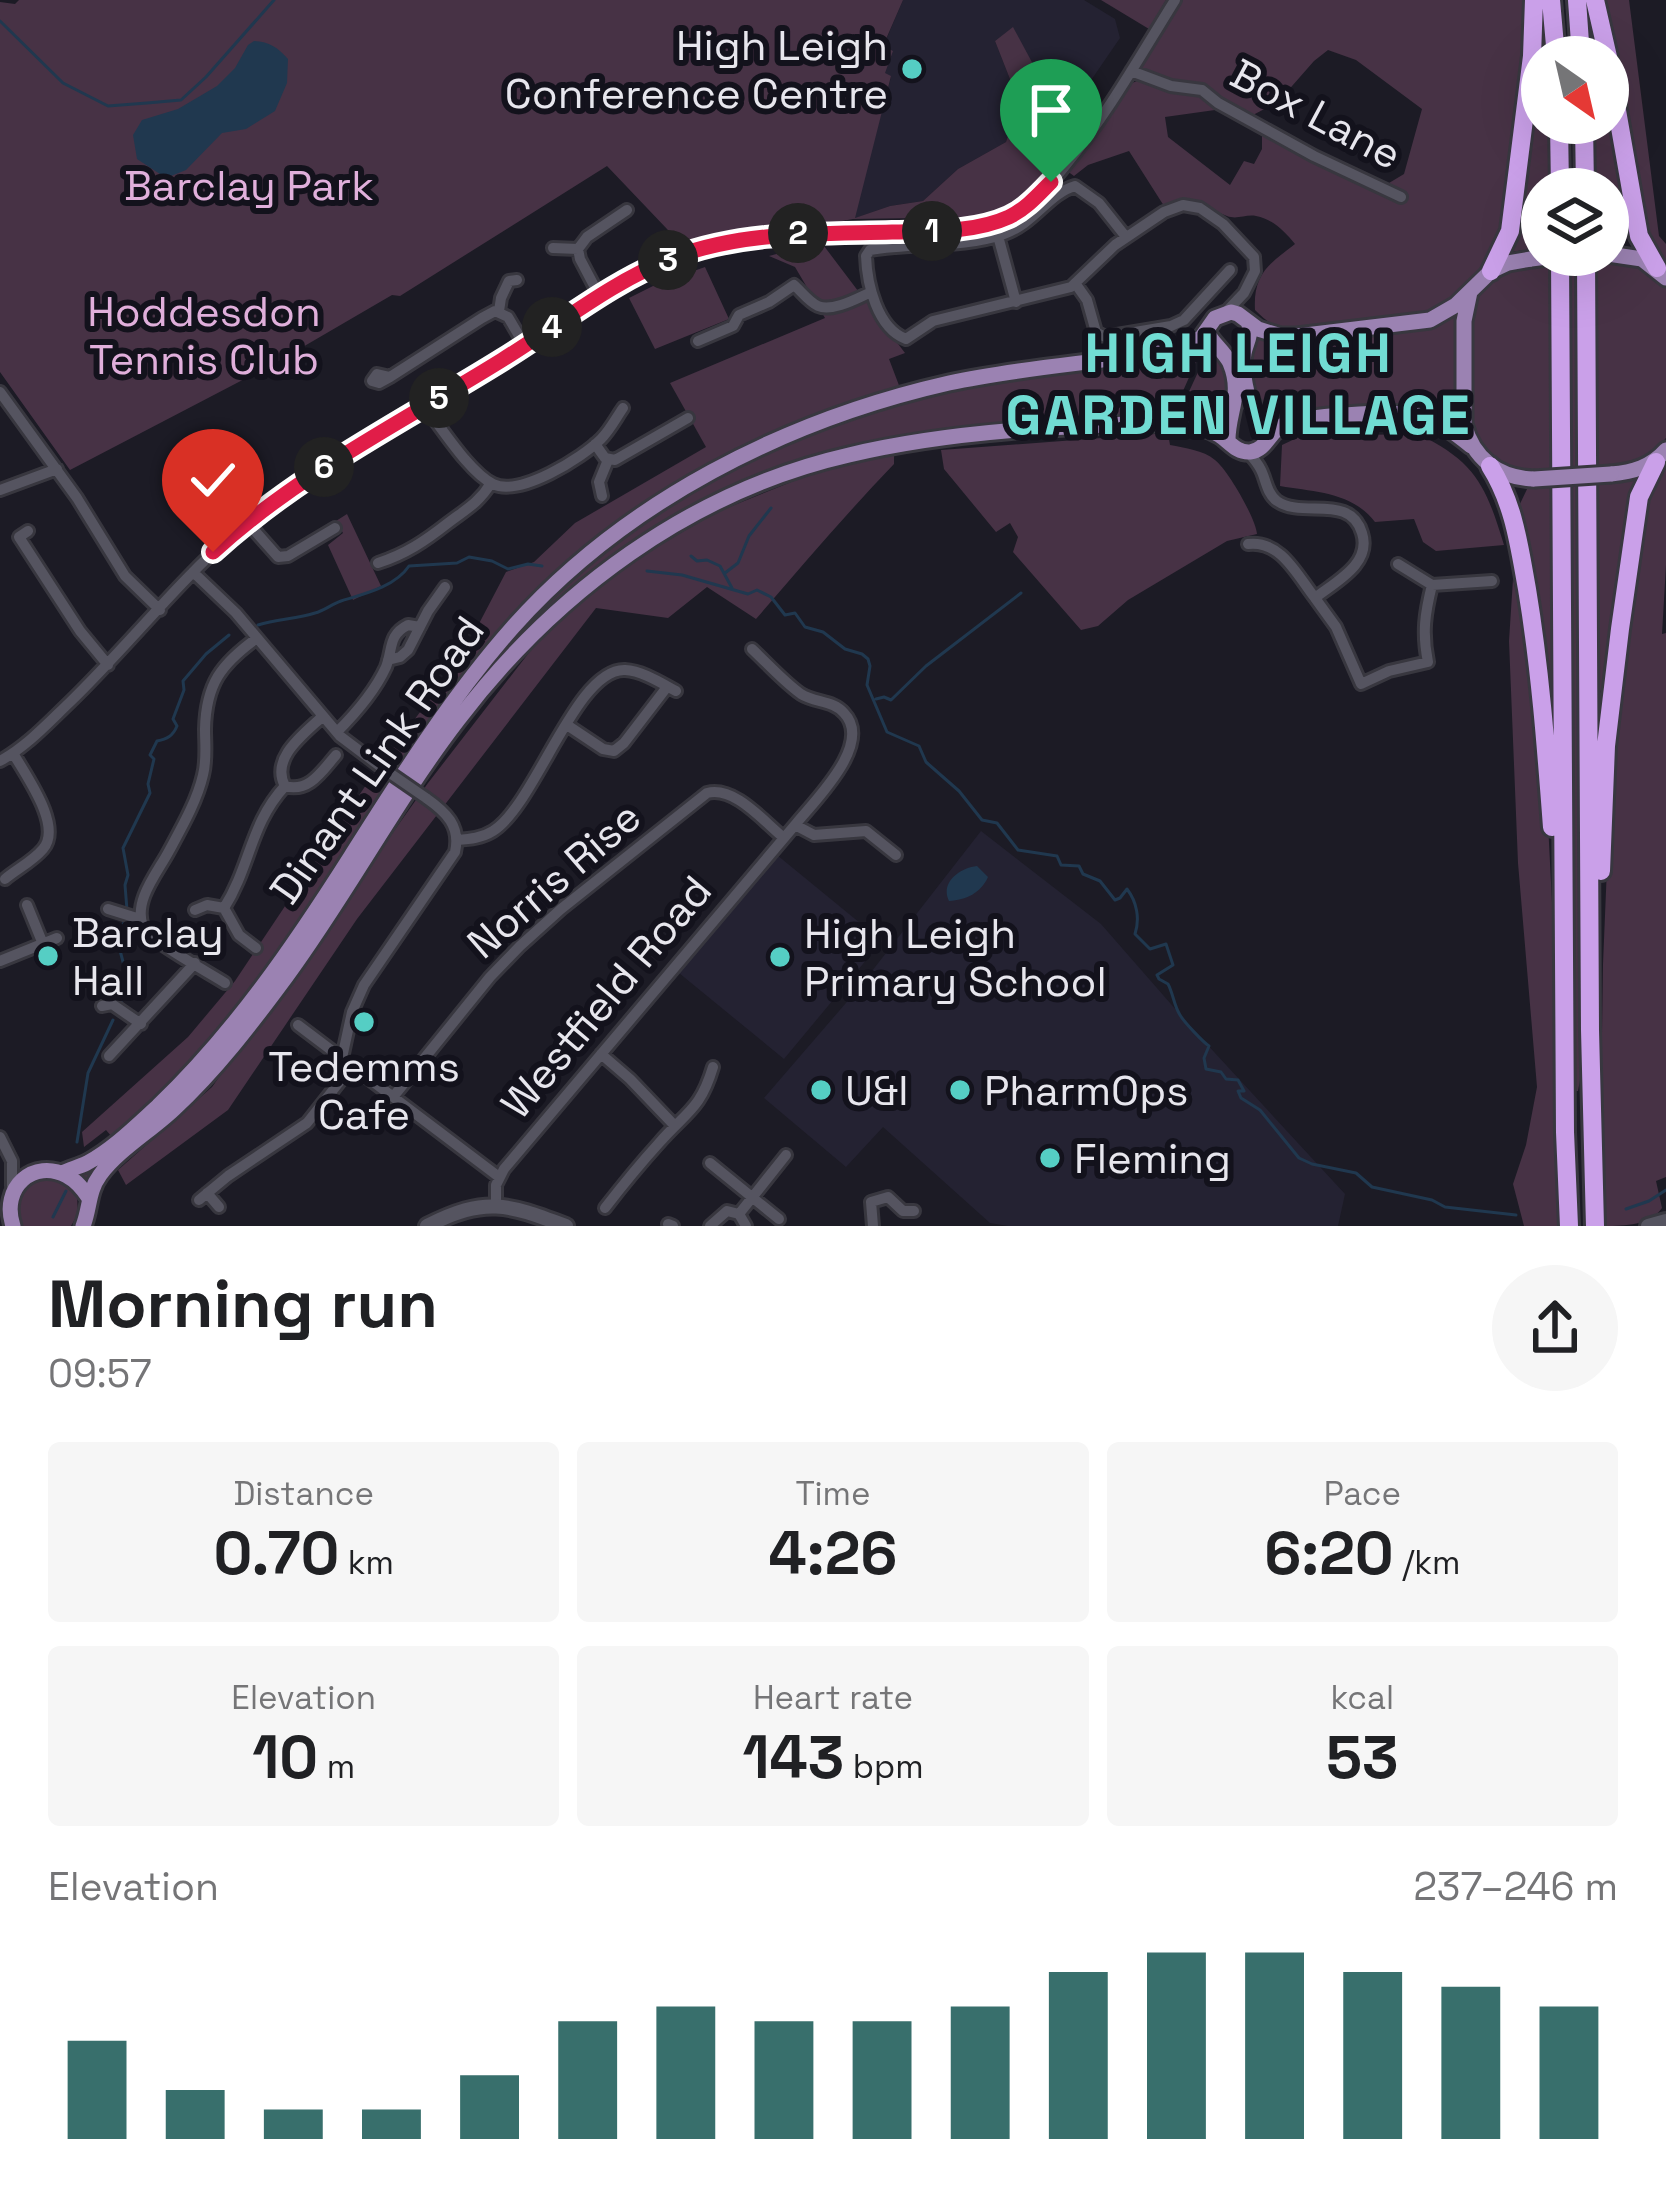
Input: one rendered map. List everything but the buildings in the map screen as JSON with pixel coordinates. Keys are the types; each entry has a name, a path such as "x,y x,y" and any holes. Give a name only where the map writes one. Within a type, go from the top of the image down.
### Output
{"highway":[{"path":"1491,272 1510,231 1532,56 1534,0"},
{"path":"1552,0 1555,36"},
{"path":"1577,0 1580,36"},
{"path":"1595,0 1603,36"},
{"path":"1623,144 1640,236 1661,273"},
{"path":"1562,276 1565,1132 1570,1226"},
{"path":"1586,276 1595,1226"},
{"path":"1590,1030 1611,699 1637,509 1661,456"},
{"path":"1490,466 1507,494 1531,613 1564,963"}],"main road":[{"path":"1629,257 1642,259 1661,273"},
{"path":"1228,440 1236,400 1232,373 1208,332 1212,322 1225,314 1231,312 1271,334 1297,336 1415,323 1442,315 1491,272 1521,260"},
{"path":"1470,292 1464,321 1464,424 1471,446"},
{"path":"1246,321 1251,332 1244,358 1246,390 1252,405 1267,420 1268,439"},
{"name":"Dinant Link Road","path":"62,1173 85,1164 120,1139 220,1042 298,938 407,768 477,670 562,577 634,520 767,445 872,404 983,376 1182,348 1208,332"},
{"path":"1248,452 1287,422 1399,413 1438,422 1506,475 1534,479 1628,472 1661,456"},
{"name":"Dinant Link Road","path":"89,1198 104,1170 193,1090 266,1004 426,764 487,683 555,612 624,557 748,489 884,447 998,431 1184,422 1197,424 1248,452"},
{"path":"13,1226 2,1206 12,1186 33,1172 62,1173 80,1186 89,1198 87,1223"},
{"path":"427,1226 467,1209 496,1205 566,1226"},
{"path":"1648,1226 1666,1221"}],"street":[{"path":"0,761 37,734 108,665 193,572 301,482 600,297 672,258 737,241 800,232 943,230 1008,218 1033,201 1097,124 1175,0"},
{"name":"Box Lane","path":"1131,71 1202,90 1314,156 1401,197"},
{"path":"1126,237 1099,203 1075,186 1056,195 1027,223 998,236 962,244 870,250 866,256 869,292 893,333 902,339 910,337 933,321 1076,283 1126,237 1174,206 1191,206 1233,231 1255,257 1255,271 1244,293 1225,314"},
{"path":"600,297 578,249 587,237 627,210"},
{"path":"998,236 1016,302"},
{"path":"553,248 578,249"},
{"path":"1076,283 1087,300 1096,332 1105,338 1184,320 1230,269"},
{"path":"499,311 506,286 517,280"},
{"path":"698,341 733,326 739,315 794,285 825,308 869,292"},
{"path":"1244,293 1246,321"},
{"path":"499,311 508,317 525,346"},
{"path":"390,376 499,311"},
{"path":"0,392 57,469 125,576 160,610"},
{"path":"425,406 478,473 507,488 528,484 595,444 622,408"},
{"path":"608,460 688,418"},
{"path":"645,422 654,437"},
{"path":"1262,470 1268,439"},
{"path":"595,444 608,460"},
{"path":"1248,452 1277,501 1341,510 1362,532 1359,563 1315,598"},
{"path":"602,496 599,482 608,460"},
{"path":"0,490 57,469"},
{"path":"379,563 427,541 478,502 491,483"},
{"path":"248,522 278,557 289,556 334,528"},
{"path":"28,531 19,537 108,665"},
{"path":"1248,544 1260,543 1279,551 1336,627 1360,684 1428,662 1424,617 1432,585"},
{"path":"1398,563 1432,585 1492,581"},
{"path":"193,572 236,613 337,732 448,816 458,840 448,866 364,985 352,1012 347,1062 307,1123 203,1197 219,1207"},
{"path":"388,661 404,654 445,587"},
{"path":"337,732 362,704 388,661 397,632 408,625 420,627"},
{"path":"132,918 202,778 209,690 230,660 257,638"},
{"name":"Westfield Road","path":"496,1205 499,1177 844,761 853,731 842,710 803,695 752,650"},
{"path":"458,840 484,836 505,821 589,690 600,678 632,670 672,689 614,751 567,725"},
{"path":"285,786 281,763 322,716"},
{"path":"5,879 43,849 50,832 14,753"},
{"path":"285,786 305,786 331,755"},
{"path":"224,908 243,872 261,817 285,786"},
{"name":"Norris Rise","path":"393,1096 490,976 530,936 707,793 732,796 784,838"},
{"path":"794,825 814,836 866,831 896,855"},
{"path":"27,905 44,944"},
{"path":"195,910 207,905 224,908"},
{"path":"224,908 236,932 256,948"},
{"path":"108,909 132,918 150,938 225,983"},
{"path":"0,961 57,938"},
{"path":"109,1056 195,964"},
{"path":"102,1006 120,1007 141,1024"},
{"path":"298,1025 499,1177"},
{"path":"602,1054 675,1126"},
{"path":"605,1208 697,1105 713,1067"},
{"path":"0,1137 12,1161 12,1186"},
{"path":"740,1214 786,1155"},
{"path":"12,1161 33,1172"},
{"path":"710,1163 778,1219"},
{"path":"873,1226 871,1202 888,1197 903,1211 914,1211"},
{"path":"710,1226 722,1213 734,1211 746,1226"}],"shaded area":[{"path":"903,0 1084,0 1115,19 1120,38 1072,108 1040,77 1013,28 995,41 1019,102 1006,142 958,169 923,201 853,219 891,77 885,74 883,47"},
{"path":"981,831 1101,924 1345,1194 1338,1226 990,1223 883,1127 846,1167 764,1098 858,989"},
{"name":"High Leigh Primary School","path":"777,855 882,941 784,1059 679,973"}],"green space":[{"path":"903,0 883,46 893,51 885,73 891,76 855,218 923,201 958,169 1006,142 1019,102 995,41 1013,27 1040,77 1072,108 1083,129 1038,191 1011,211 986,217 853,219 687,250 607,166 400,296 392,295 277,362 70,470 0,372 0,2"},
{"path":"1101,0 1166,0 1149,29"},
{"path":"1183,0 1529,0 1525,36 1521,36 1504,237 1485,264 1442,305 1388,319 1317,329 1280,328 1255,310 1264,271 1295,244 1278,227 1256,216 1227,216 1192,200 1164,206 1129,151 1088,165 1074,176 1067,171 1137,81 1196,93 1215,110 1165,117 1168,137 1230,185 1244,161 1254,164 1262,149 1262,134 1358,183 1384,186 1404,174 1422,109 1356,60 1328,50 1278,102 1253,115 1196,84 1140,69"},
{"path":"1602,0 1629,0 1666,263 1649,240 1629,142 1629,36 1609,36"},
{"path":"1525,144 1552,144 1553,168 1521,168"},
{"path":"1593,144 1618,144 1623,168 1593,168"},
{"path":"1521,169 1521,251 1509,252"},
{"path":"821,242 905,353 889,359 900,388 659,496 588,544 528,601 399,771 383,761 461,658 506,572 534,562 575,523 706,447 670,383 825,318 795,267 769,256"},
{"path":"1629,263 1666,288 1666,438 1635,462 1595,468 1592,276 1629,276"},
{"path":"705,267 729,319 655,349 629,298"},
{"path":"1521,267 1521,276 1553,276 1554,470 1505,466 1490,457 1475,428 1471,321 1482,292 1502,274"},
{"path":"1567,276 1580,276 1580,469 1568,470"},
{"path":"1459,309 1459,429 1441,418 1319,413 1314,408 1274,423 1253,391 1250,372 1257,335"},
{"path":"1205,342 1226,368 1231,395 1222,428 1195,414 1181,417 1205,357"},
{"path":"1197,348 1199,355 1175,409 1176,418 985,428 849,450 778,472 711,501 648,537 589,580 533,628 437,740 299,952 231,1040 88,1181 78,1172 139,1130 230,1036 283,968 476,681 531,615 640,522 688,491 790,440 898,403 1009,378 1153,359"},
{"path":"1168,433 1170,445 1205,454 1220,465 1247,507 1257,534 1227,541 1128,600 1098,626 1081,630 1013,552 1018,537 1010,523 996,532 944,469 941,450"},
{"path":"1418,434 1453,455 1476,478 1504,545 1436,551 1423,542 1414,519 1375,522 1344,499 1280,486 1282,445 1301,436"},
{"path":"894,454 894,464 756,619 707,587 668,618 596,608 357,919 228,1110 126,1185 118,1170 212,1087 428,783 541,637 625,565 717,512 811,474"},
{"path":"1666,463 1662,634 1666,633 1666,1177 1656,1181 1662,1208 1657,1214 1636,1223 1605,1226 1600,1170 1609,818 1626,641 1647,492"},
{"path":"1634,481 1606,690 1598,691 1596,482"},
{"path":"1580,483 1582,1069 1575,1091 1571,1068 1568,484"},
{"path":"1554,486 1556,709 1550,709 1518,508 1528,487"},
{"path":"347,514 381,586 353,600 328,545 343,533 336,521"},
{"path":"1513,579 1535,674 1547,803 1563,1226 1524,1226 1513,1184 1537,1087 1518,863 1509,641"},
{"path":"374,773 390,784 241,1007 157,1097 112,1137 106,1130 84,1147 82,1132 188,1037 235,981"},
{"path":"36,1180 59,1181 77,1195 78,1214 71,1226 19,1226 11,1200"}],"water":[{"path":"254,41 273,46 288,59 287,83 275,111 246,129 222,133 186,170 166,178 137,159 133,135 142,120 178,109 217,86"},
{"path":"977,866 988,877 981,887 949,901 947,888 953,877"}],"waterway":[{"path":"0,21 63,83 108,106 181,100 274,0"},
{"path":"725,573 738,563 749,536 771,508"},
{"path":"691,556 720,566 732,588"},
{"path":"258,625 318,612 378,589 409,566 457,563 469,557 508,569 542,566"},
{"path":"647,571 682,575 748,594 757,590 771,597 785,615 795,613 805,627 862,654 870,666 867,685 887,732 919,746 926,762 982,820 997,823 1018,850 1057,856 1061,865 1079,866 1115,900 1127,889 1137,911 1135,934 1150,949 1166,944 1173,965 1157,975 1168,984 1182,1018 1209,1046 1206,1069 1238,1080 1244,1091 1238,1091 1241,1098 1260,1110 1299,1158 1356,1173 1372,1187 1445,1207 1516,1215"},
{"path":"876,699 891,700 926,666 1021,593"},
{"path":"127,910 123,848 150,793 154,759 150,755 157,741 177,726 173,719 183,681 229,635"},
{"path":"121,1002 127,977 117,939 125,920"},
{"path":"77,1142 88,1073 113,1020"},
{"path":"1626,1209 1666,1190"},
{"path":"53,1217 66,1191"}],"place":[{"name":"High Leigh Conference Centre","path":"912,69"},
{"name":"Barclay Hall","path":"48,956"},
{"name":"High Leigh Primary School","path":"780,957"},
{"name":"Tedemms Cafe","path":"364,1022"},
{"name":"U&I","path":"821,1090"},
{"name":"PharmOps","path":"960,1090"},
{"name":"Fleming","path":"1050,1158"}],"district":[{"name":"HIGH LEIGH GARDEN VILLAGE","path":"1239,384"}],"route":[{"path":"213,552 314,473 586,305 672,258 737,241 800,232 927,231 989,224 1021,211 1051,182"}],"park label":[{"name":"Barclay Park","path":"249,185"},
{"name":"Hoddesdon Tennis Club","path":"204,336"}]}
